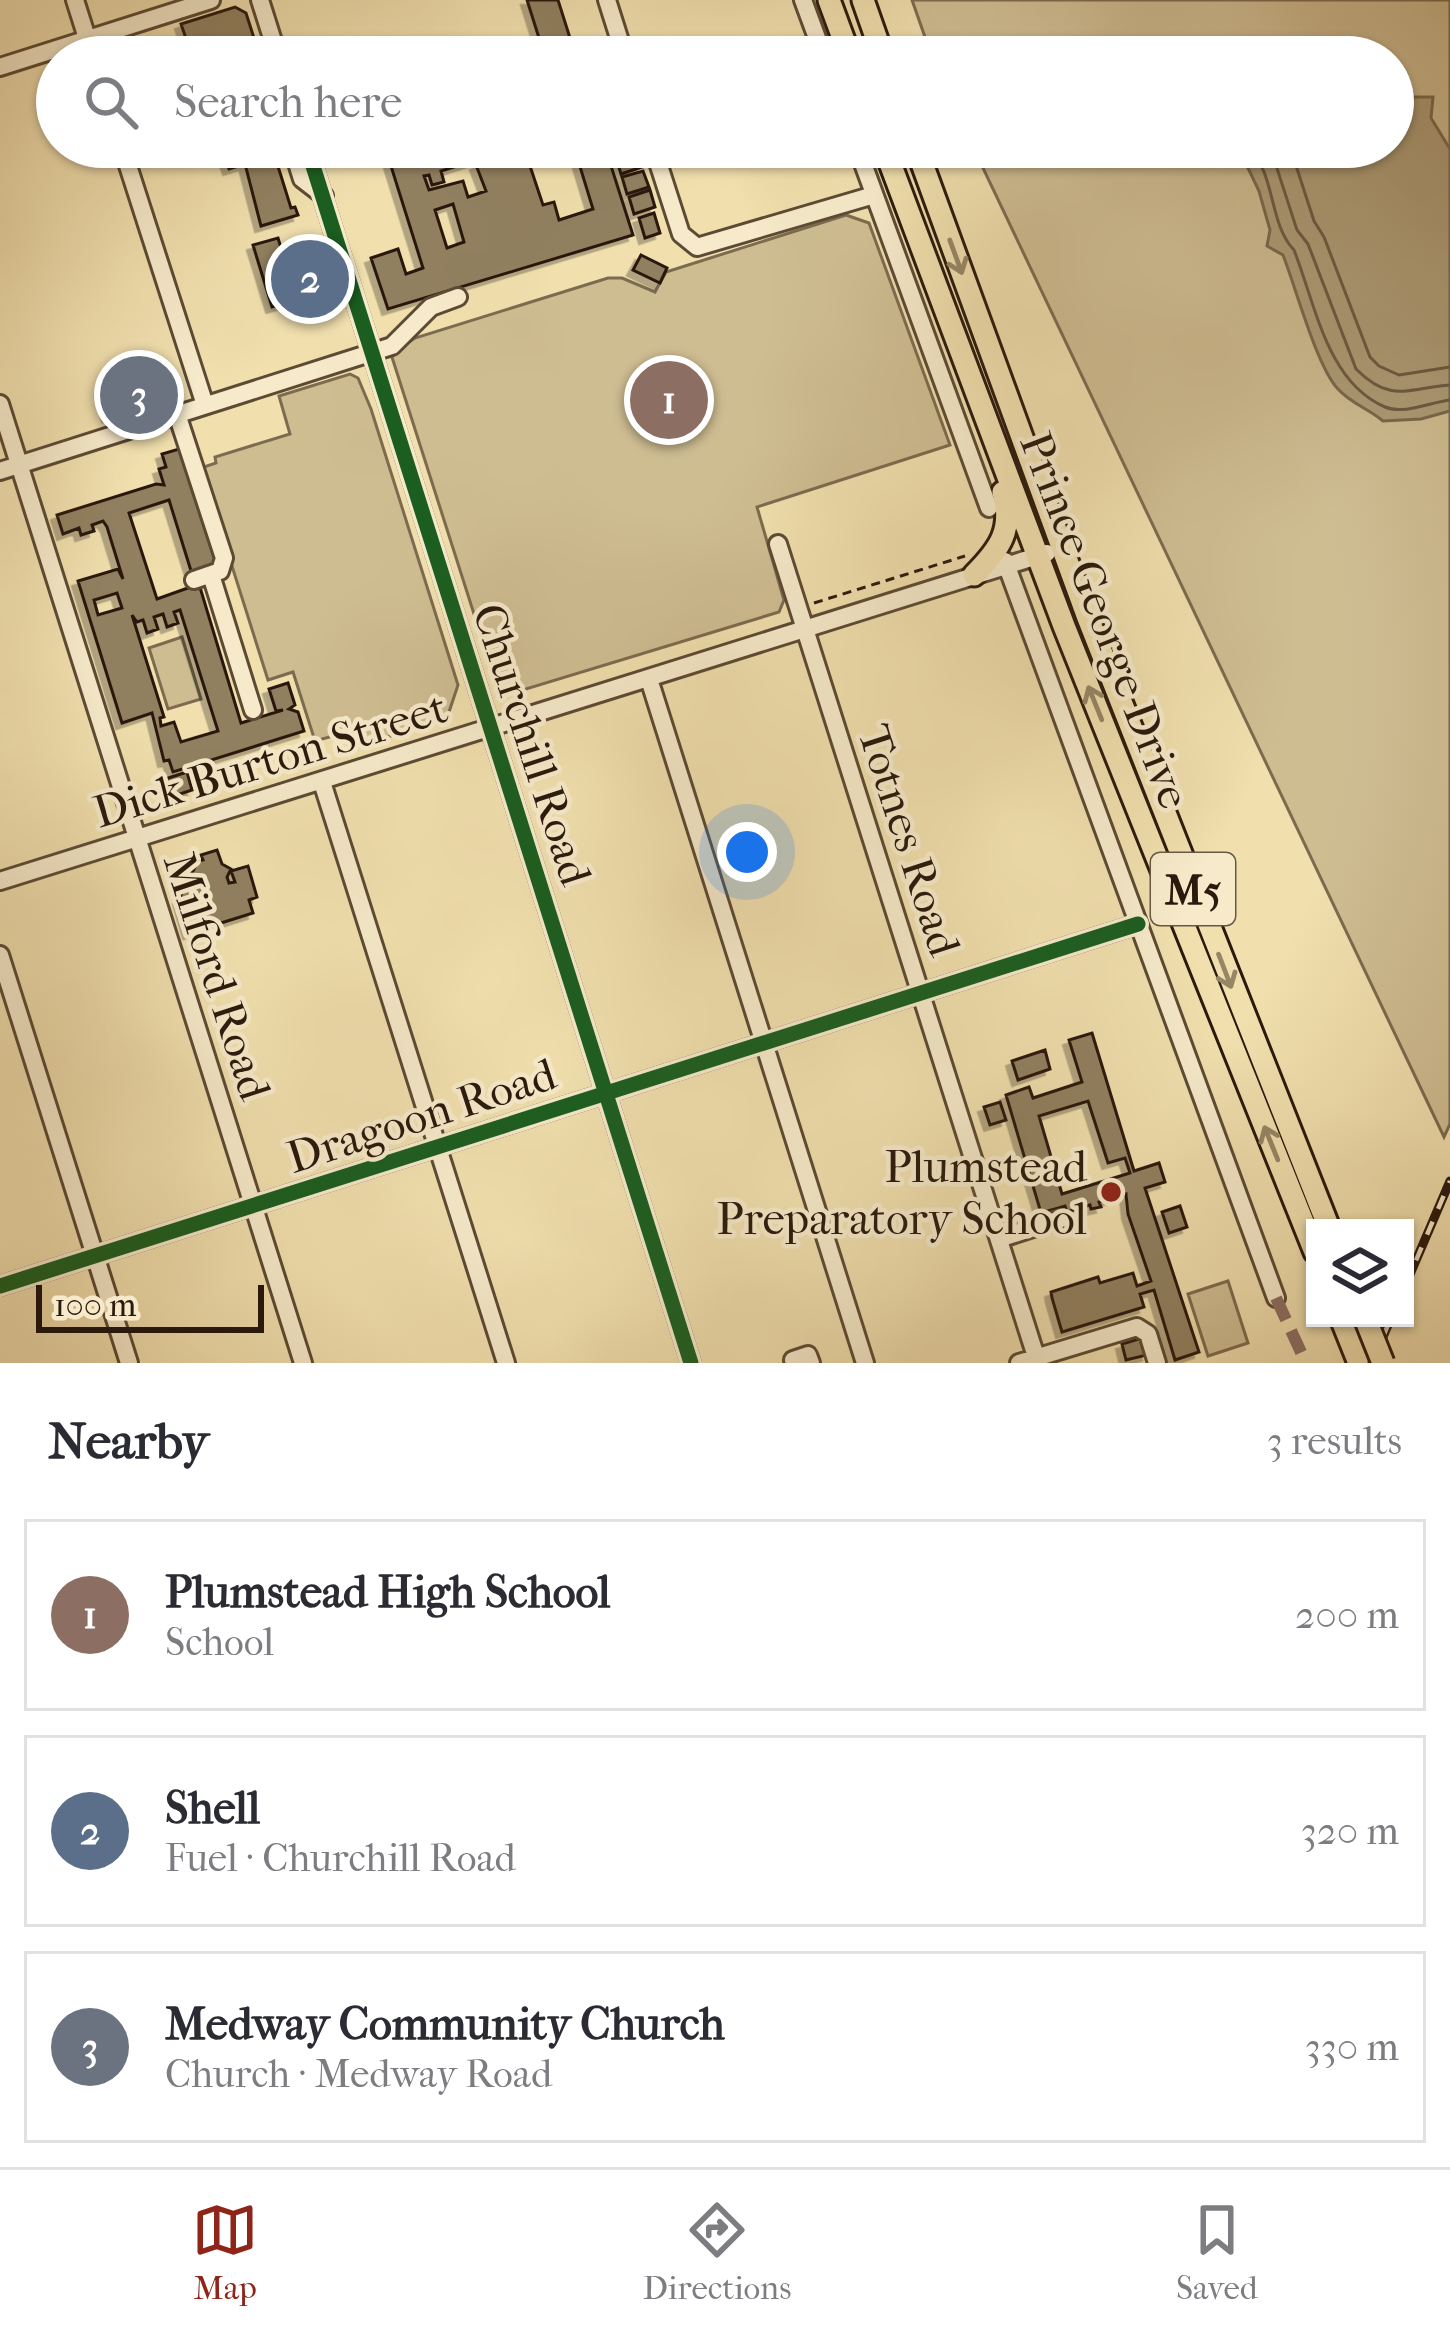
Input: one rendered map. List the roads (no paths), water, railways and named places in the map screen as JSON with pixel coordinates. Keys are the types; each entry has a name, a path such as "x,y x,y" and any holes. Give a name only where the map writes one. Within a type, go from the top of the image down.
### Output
{"main road":[{"path":"829,0 842,36"},
{"path":"862,0 876,36"},
{"name":"Prince George Drive","path":"892,168 1038,556 1306,1229"},
{"name":"Prince George Drive","path":"924,168 1062,548 1325,1219"},
{"path":"974,387 1007,506 1003,558 975,564"},
{"path":"1346,1327 1360,1363"},
{"path":"1369,1327 1383,1363"}],"street":[{"path":"75,0 86,36"},
{"path":"120,36 211,0"},
{"path":"260,0 271,36"},
{"path":"607,0 618,36"},
{"path":"803,0 816,36"},
{"path":"0,67 36,59"},
{"path":"129,168 205,405"},
{"path":"299,168 302,179 323,196"},
{"name":"Churchill Road","path":"319,168 323,196 691,1363"},
{"path":"660,168 681,234 697,247 874,195"},
{"path":"864,168 988,508"},
{"path":"0,471 394,345 431,307 458,297"},
{"name":"Milford Road","path":"0,404 61,570 137,839 303,1363"},
{"path":"177,414 224,558 223,567 202,577 253,710"},
{"name":"Totnes Road","path":"778,544 999,1239 1031,1361"},
{"path":"1003,558 1038,556 1062,548"},
{"name":"Prince George Drive","path":"1003,558 1276,1298"},
{"name":"Dick Burton Street","path":"0,881 806,630 975,564"},
{"path":"649,679 865,1363"},
{"path":"322,782 506,1363"},
{"name":"Dragoon Road","path":"0,1286 1138,924"},
{"path":"0,955 129,1363"},
{"path":"999,1239 1061,1219"},
{"path":"1031,1361 1137,1327 1148,1334 1157,1363"}],"water":[{"path":"1414,97 1433,97 1431,118 1450,149 1450,411 1421,419 1383,421 1342,393 1314,344 1283,255 1267,246 1270,230 1248,168 1414,168"}],"railway":[{"path":"1414,1265 1450,1181"},
{"path":"1372,1363 1387,1327"}],"place":[{"name":"Shell","path":"310,279"},
{"name":"Medway Community Church","path":"139,395"},
{"name":"Plumstead High School","path":"669,400"},
{"name":"Plumstead Preparatory School","path":"1111,1192"}]}
